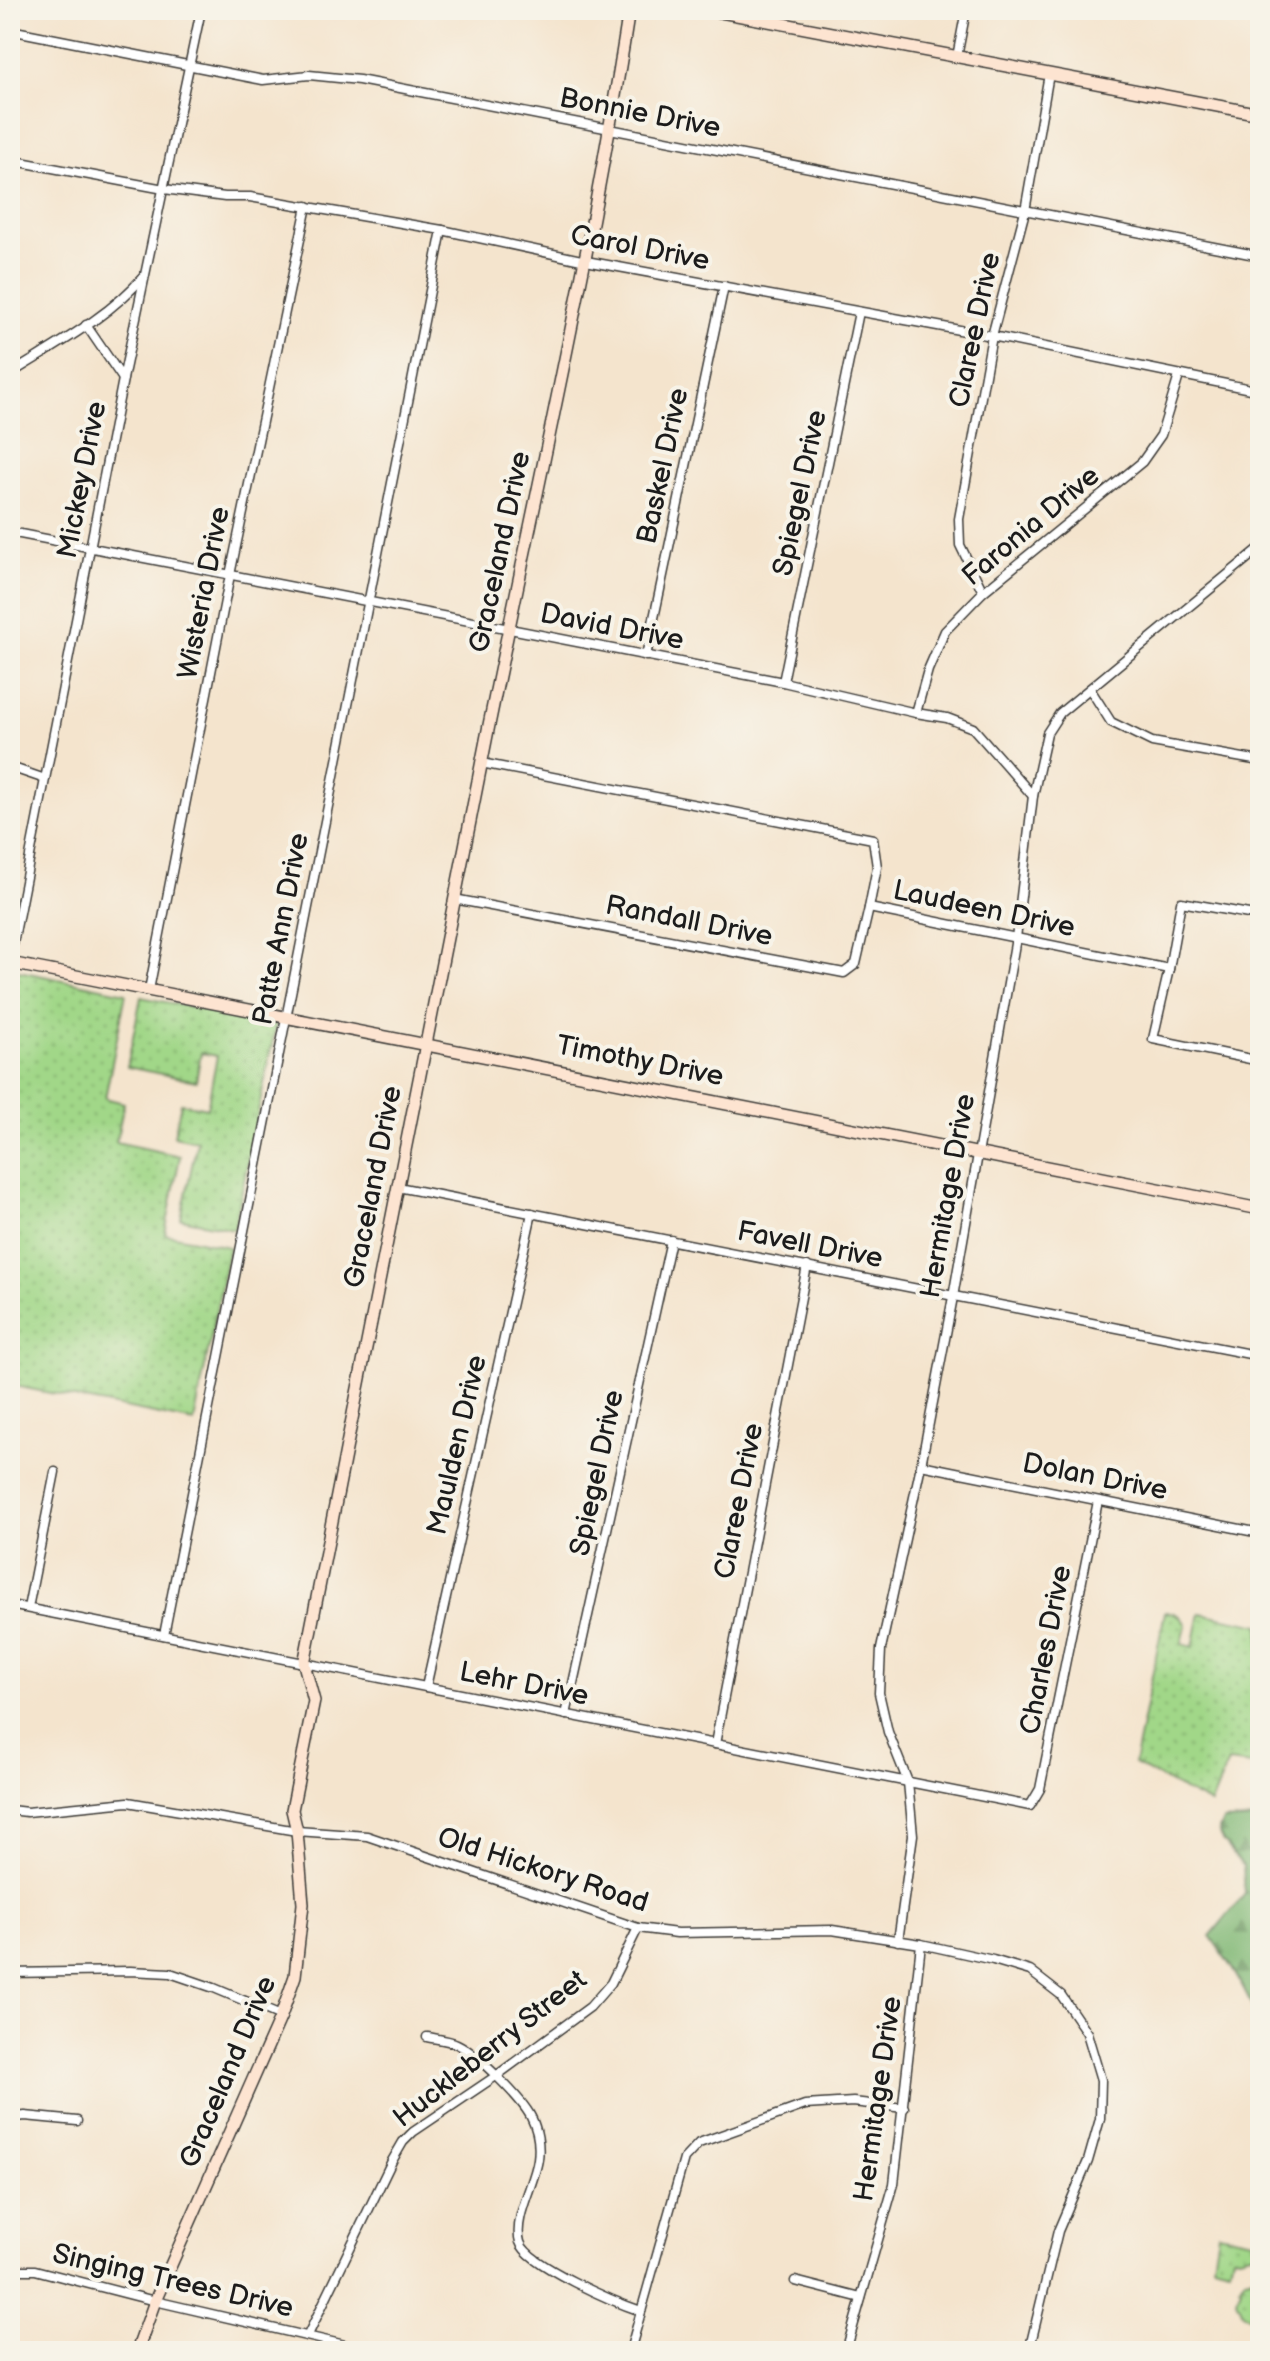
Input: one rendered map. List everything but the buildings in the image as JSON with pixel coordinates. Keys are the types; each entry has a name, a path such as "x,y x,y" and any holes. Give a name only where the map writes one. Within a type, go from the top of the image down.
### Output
{"street":[{"name":"Mickey Drive","path":"10,961 123,379 201,10"},
{"name":"Graceland Drive","path":"137,2351 155,2301 281,2016 295,1976 303,1904 297,1831 292,1810 314,1701 304,1664 481,763 586,261 629,10"},
{"path":"710,10 1260,114"},
{"path":"957,57 966,10"},
{"name":"Bonnie Drive","path":"10,30 263,80 309,75 359,80 1260,256"},
{"name":"Claree Drive","path":"983,592 960,545 959,519 992,336 1025,211 1049,74"},
{"name":"Carol Drive","path":"10,160 164,189 250,197 442,230 586,261 992,336 1260,391"},
{"name":"Wisteria Drive","path":"149,990 230,575 307,206"},
{"name":"Patte Ann Drive","path":"164,1635 442,230"},
{"path":"10,374 132,291 146,273"},
{"name":"Baskel Drive","path":"646,656 724,286"},
{"name":"Spiegel Drive","path":"783,682 859,312"},
{"path":"86,325 123,379"},
{"name":"Faronia Drive","path":"916,713 928,670 945,631 983,592 1142,462 1161,435 1179,376"},
{"name":"David Drive","path":"10,532 783,682 947,718 973,728 1033,796"},
{"name":"Hermitage Drive","path":"898,1941 913,1835 908,1782 888,1732 879,1693 881,1649 953,1297 1016,938 1033,796 1047,733 1060,713 1260,548"},
{"path":"1090,689 1111,722 1152,742 1260,761"},
{"name":"Laudeen Drive","path":"481,763 873,839 877,867 869,908 1169,969"},
{"path":"10,764 45,779"},
{"name":"Randall Drive","path":"454,899 844,973 856,964 869,908"},
{"path":"1260,916 1181,902 1153,1039 1260,1061"},
{"name":"Timothy Drive","path":"10,961 1260,1209"},
{"name":"Favell Drive","path":"398,1187 1260,1356"},
{"name":"Maulden Drive","path":"426,1687 532,1213"},
{"name":"Spiegel Drive","path":"566,1715 671,1240"},
{"name":"Claree Drive","path":"715,1744 807,1266"},
{"name":"Dolan Drive","path":"921,1465 1260,1533"},
{"path":"28,1608 55,1472"},
{"name":"Charles Drive","path":"1030,1806 1040,1789 1098,1501"},
{"name":"Lehr Drive","path":"10,1605 1030,1806"},
{"name":"Old Hickory Road","path":"10,1810 27,1812 128,1802 297,1831 367,1836 638,1928 677,1933 832,1930 921,1944 1030,1971 1061,1995 1087,2033 1101,2080 1100,2119 1088,2161 1058,2231 1029,2351"},
{"name":"Huckleberry Street","path":"308,2335 403,2142 590,2007 611,1983 638,1928"},
{"name":"Hermitage Drive","path":"846,2351 894,2184 921,1944"},
{"path":"10,1973 170,1973 281,2016"},
{"path":"427,2037 455,2043 475,2054 530,2115 538,2137 538,2159 519,2224 520,2243 532,2259 615,2302 641,2311"},
{"path":"630,2351 684,2159 699,2143 805,2105 853,2102 904,2108"},
{"path":"10,2118 25,2116 77,2121"},
{"name":"Singing Trees Drive","path":"10,2270 35,2270 371,2351"},
{"path":"795,2281 861,2298"}],"green space":[{"path":"14,970 126,993 105,1098 124,1103 116,1142 180,1156 165,1234 229,1247 194,1422 10,1385 10,991"},
{"path":"141,997 276,1025 234,1229 181,1219 197,1141 174,1136 181,1103 207,1108 217,1056 201,1053 196,1081 127,1067"},
{"path":"1165,1612 1182,1619 1186,1625 1182,1644 1193,1647 1200,1613 1260,1625 1260,1766 1228,1762 1211,1804 1134,1764"},
{"path":"1260,1819 1260,2083 1256,2081 1258,2037 1254,2012 1241,1983 1210,1936 1245,1894 1243,1866 1222,1840 1219,1829 1223,1821"},
{"path":"1218,2233 1258,2241 1255,2252 1233,2255 1230,2268 1213,2264"},
{"path":"1260,2276 1260,2314 1251,2317 1243,2313 1237,2300 1239,2287 1246,2278"}]}
